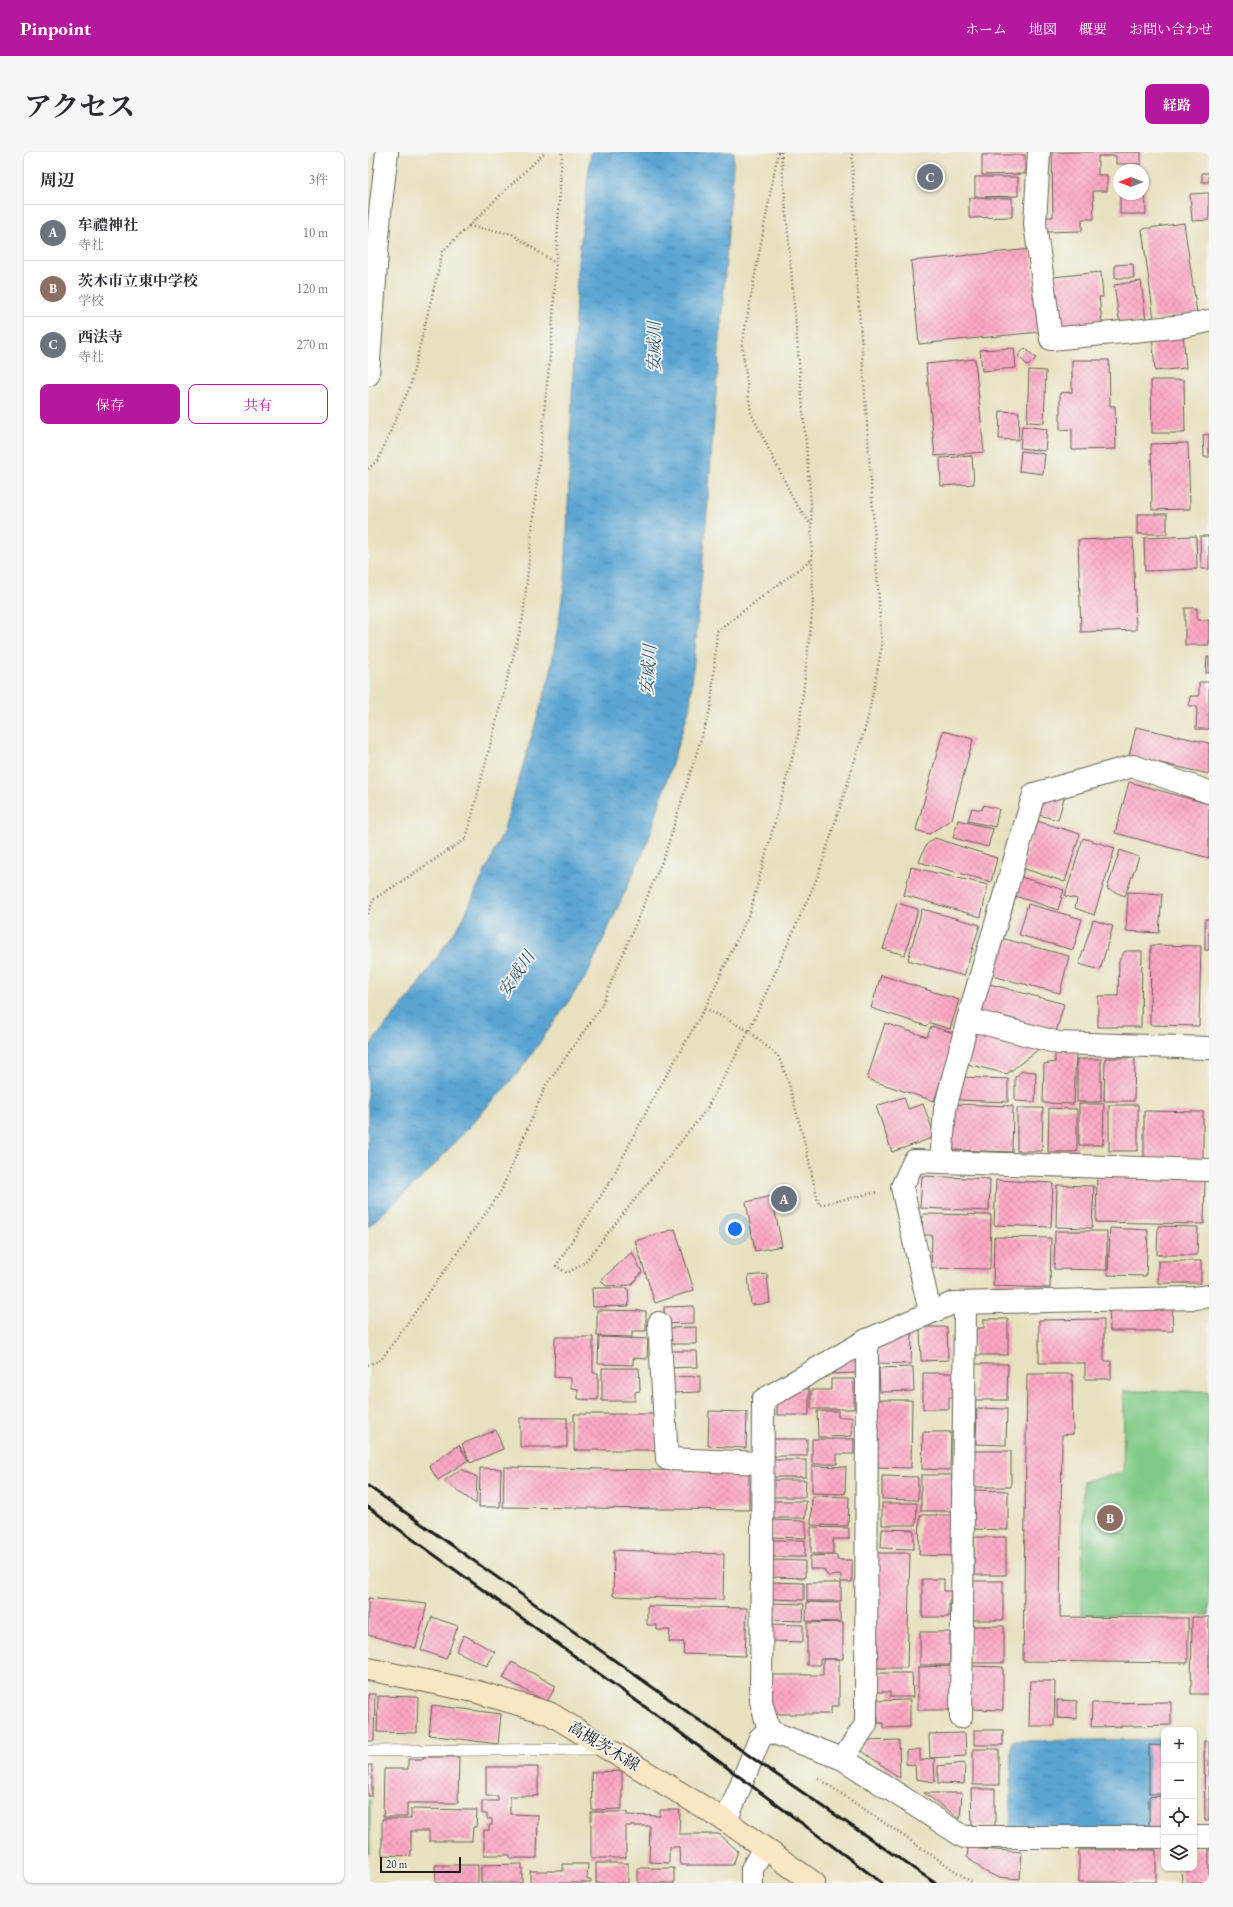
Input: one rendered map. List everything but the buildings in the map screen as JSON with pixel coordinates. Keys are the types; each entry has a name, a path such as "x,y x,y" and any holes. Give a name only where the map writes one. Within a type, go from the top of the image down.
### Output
{"main road":[{"name":"高槻茨木線","path":"368,1669 474,1691 549,1713 726,1822 814,1883"}],"street":[{"path":"368,375 380,212 387,152"},
{"path":"1039,152 1035,224 1051,339 1184,326 1209,322"},
{"path":"941,1162 945,1109 968,1019 1034,794 1133,766 1209,792"},
{"path":"968,1019 1059,1043 1209,1048"},
{"path":"930,1312 902,1187 914,1161 1209,1170"},
{"path":"769,1731 761,1702 763,1400 867,1340 953,1303 1195,1298 1209,1296"},
{"path":"961,1717 966,1303"},
{"path":"659,1323 667,1459 762,1463"},
{"path":"843,1759 866,1724 867,1340"},
{"path":"769,1731 843,1759 964,1837 1161,1837"},
{"path":"726,1822 760,1738 769,1731"},
{"path":"1197,1837 1209,1837"},
{"path":"752,1883 752,1870 764,1848"}],"lane":[{"path":"368,1751 609,1749"}],"path":[{"path":"368,469 378,460 410,386 443,251 545,152"},
{"path":"368,914 373,900 466,839 523,618 552,336 562,152"},
{"path":"778,152 742,345 751,413 795,502 811,526"},
{"path":"781,152 811,503 813,605 798,737 750,912 705,1008 653,1099 612,1178 556,1266 567,1273 584,1263 706,1110 749,1031 818,876 866,722 882,646 856,263 852,152"},
{"path":"469,226 512,234 556,264"},
{"path":"368,1365 381,1360 500,1193 546,1085 600,1009 665,854 711,707 716,631 812,559"},
{"path":"705,1008 749,1031 778,1056 787,1077 805,1144 819,1205 902,1187"},
{"path":"812,1774 973,1883"}],"green space":[{"path":"1124,1391 1209,1391 1209,1615 1082,1614 1083,1482 1123,1472"},
{"path":"368,1800 370,1800 370,1854 368,1854"}],"water":[{"name":"安威川","path":"591,152 734,152 707,513 690,706 648,841 587,975 519,1072 427,1173 368,1227 368,1047 411,995 462,921 503,832 550,675 565,581 577,271"},
{"path":"1161,1739 1161,1830 1010,1831 1012,1741"}],"railway":[{"path":"368,1486 761,1764 935,1883"},
{"path":"368,1507 670,1725 882,1883"}],"place":[{"name":"西法寺","path":"930,177"},
{"name":"牟禮神社","path":"784,1199"},
{"name":"茨木市立東中学校","path":"1110,1518"}]}
